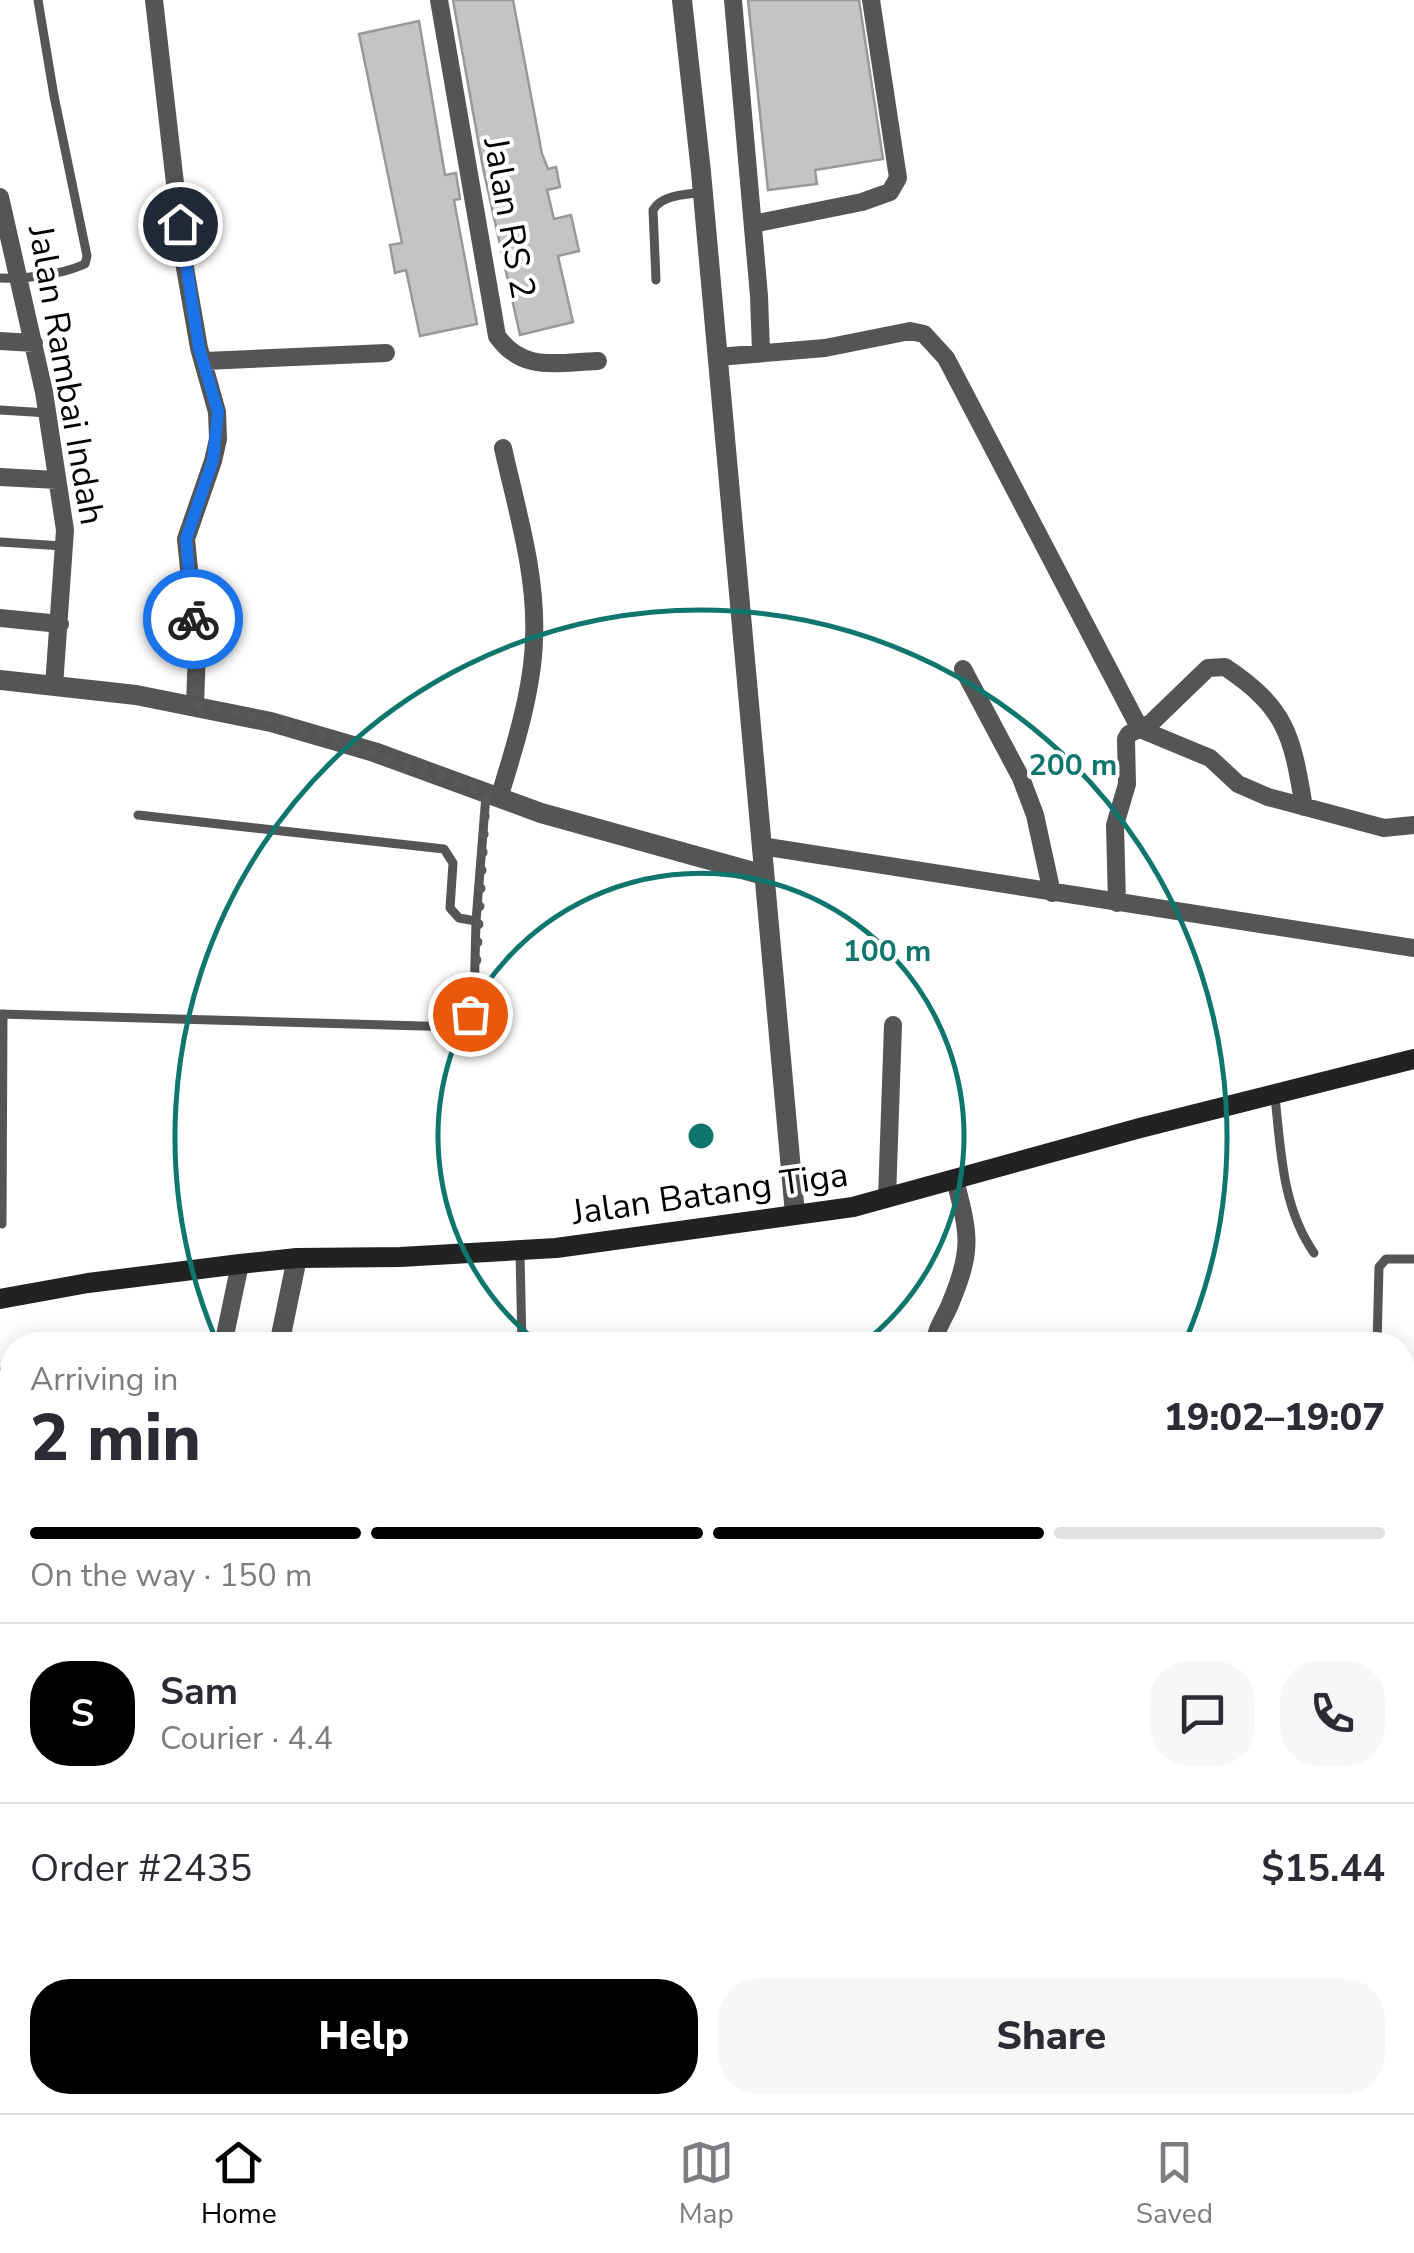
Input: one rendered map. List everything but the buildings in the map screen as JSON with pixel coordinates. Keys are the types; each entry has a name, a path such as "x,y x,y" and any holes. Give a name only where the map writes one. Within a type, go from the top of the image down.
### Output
{"main road":[{"name":"Jalan Batang Tiga","path":"0,1300 88,1283 240,1264 298,1258 400,1258 556,1248 854,1207 1414,1059"}],"street":[{"path":"154,0 184,262 199,348 218,412 218,438 186,539 196,649 195,705"},
{"name":"Jalan RS 2","path":"438,0 498,336 510,355 532,362 598,361"},
{"path":"682,0 703,192 795,1214"},
{"path":"732,0 761,352"},
{"path":"753,224 862,202 890,192 898,178 870,0"},
{"name":"Jalan Rambai Indah","path":"0,201 48,413 66,546 54,686"},
{"path":"718,356 826,348 910,331 924,334 946,358 1140,729 1210,758 1238,784 1384,828 1414,825"},
{"path":"0,341 34,343"},
{"path":"205,362 386,354"},
{"path":"492,795 513,749 534,641 532,583 504,448"},
{"path":"0,477 58,480"},
{"path":"0,618 60,624"},
{"path":"1117,903 1115,826 1127,784 1126,739 1162,714 1208,668 1226,667 1264,696 1292,741 1304,807"},
{"path":"963,669 1021,778 1035,815 1052,893"},
{"path":"0,680 195,705 321,736 541,812 764,875"},
{"path":"761,846 1414,948"},
{"path":"887,1198 893,1025"},
{"path":"937,1332 967,1256 966,1224 955,1180"},
{"path":"282,1332 298,1258"},
{"path":"226,1332 240,1264"}],"lane":[{"path":"0,278 20,279 76,268 85,264 88,256 38,0"},
{"path":"656,280 653,210 668,198 703,192"},
{"path":"0,410 48,413"},
{"path":"0,542 66,546"},
{"path":"2,1224 2,1014 458,1027 470,1014 474,1002 476,921 492,795"},
{"path":"138,815 444,849 453,863 450,908 459,918 476,921"},
{"path":"1275,1094 1285,1182 1297,1229 1314,1253"},
{"path":"520,1250 522,1332"},
{"path":"1378,1332 1380,1267 1386,1259 1414,1259"}],"way so far":[{"path":"193,619 195,705 374,752 486,793 474,1002 470,1014"}],"route":[{"path":"180,224 199,348 218,412 213,460 186,539 193,619"}]}
